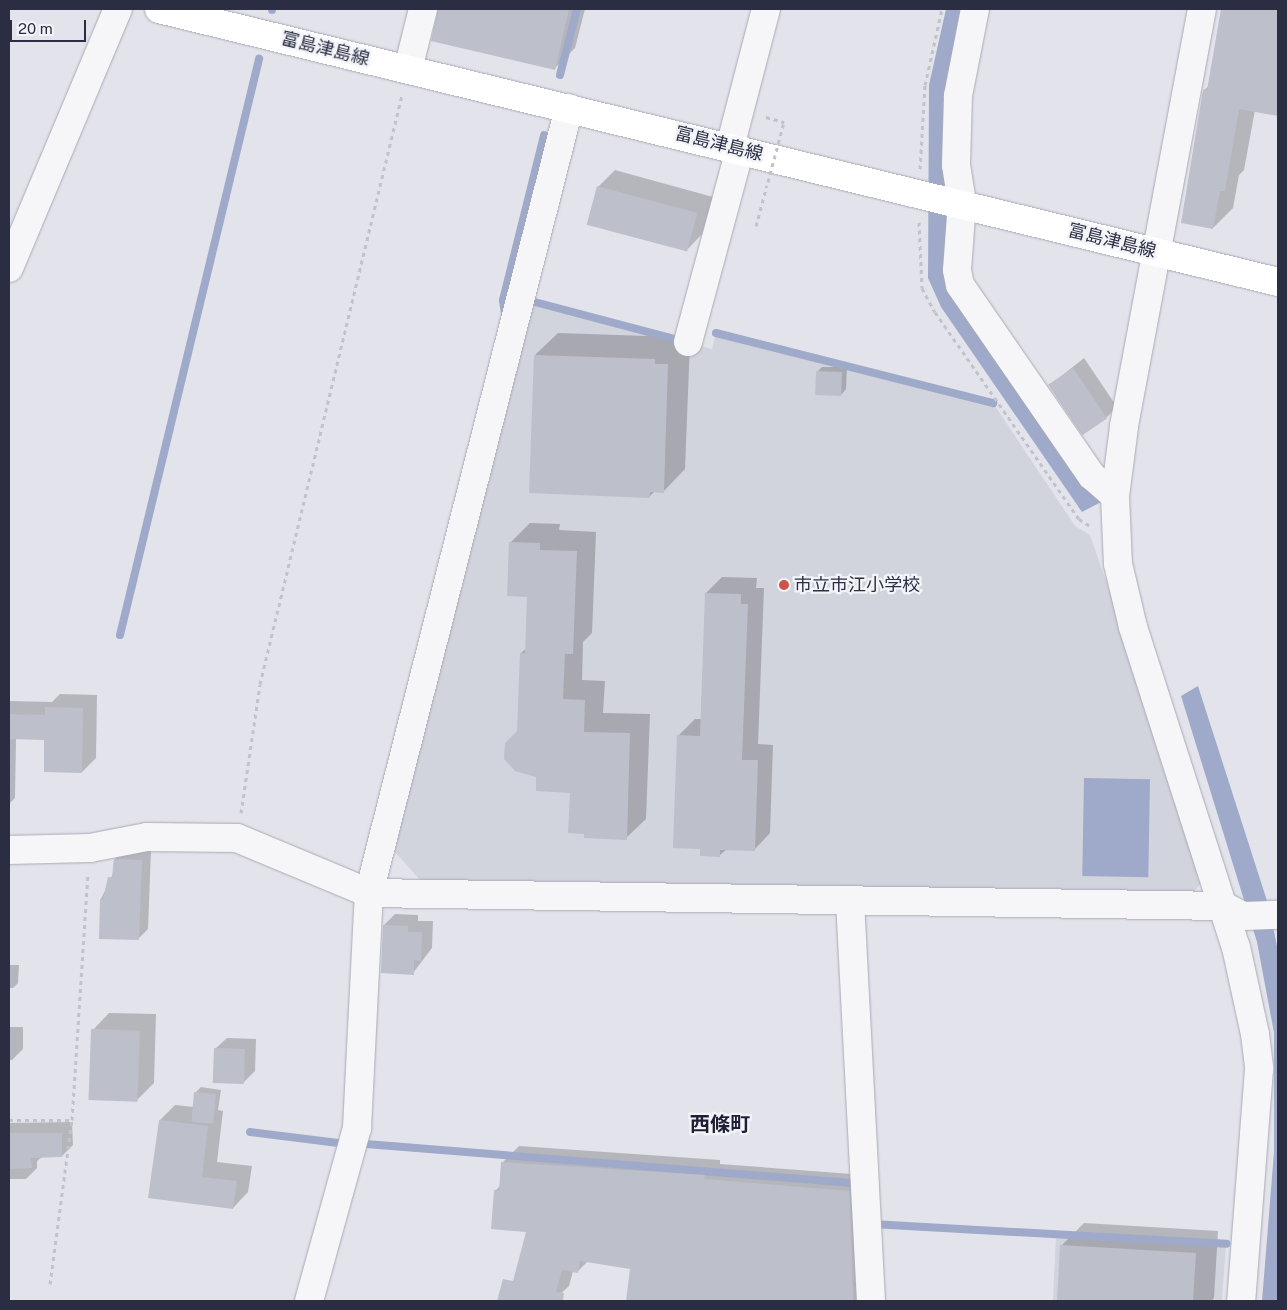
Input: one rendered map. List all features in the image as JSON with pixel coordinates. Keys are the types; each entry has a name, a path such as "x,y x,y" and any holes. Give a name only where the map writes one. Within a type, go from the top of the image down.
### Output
{"main road":[{"name":"富島津島線","path":"159,9 923,195 959,202 1278,282"}],"street":[{"path":"9,268 118,9"},
{"path":"408,69 423,9"},
{"path":"688,342 735,148 766,9"},
{"path":"975,9 958,96 956,165 959,202 957,270 960,285 1092,476 1115,496"},
{"path":"1202,9 1124,427 1115,496 1118,564 1133,627 1233,911 1255,1034 1259,1070 1241,1301"},
{"path":"308,1301 356,1128 369,893 569,108"},
{"path":"9,850 90,848 147,837 237,838 369,893 850,901 1233,911 1278,915"},
{"path":"850,901 871,1301"}],"path":[{"path":"237,838 260,684 408,69"},
{"path":"756,226 784,122"},
{"path":"50,1284 72,1120 90,848"},
{"path":"9,1120 72,1120"}],"shaded area":[{"name":"市立市江小学校","path":"531,301 712,349 716,333 993,403 1075,526 1090,535 1125,636 1160,759 1202,882 1192,894 421,881 394,851"},
{"path":"1056,1234 1226,1244 1222,1301 1053,1301"}],"water":[{"path":"946,9 966,9 957,294 1101,502 1082,512 941,307 928,278 929,85"},
{"path":"1198,686 1269,907 1278,951 1278,1301 1262,1301 1274,1152 1274,1033 1257,942 1181,696"},
{"path":"1084,778 1150,779 1148,877 1082,876"}],"building":[{"path":"438,9 569,9 555,70 431,41"},
{"path":"1221,9 1278,9 1278,116 1239,109 1225,191 1220,191 1213,229 1181,223 1203,90 1207,90"},
{"path":"597,186 697,213 687,252 587,225"},
{"path":"534,355 655,359 655,364 668,364 664,493 650,492 650,498 529,493"},
{"path":"1073,368 1107,419 1082,435 1048,385"},
{"path":"816,371 842,372 841,396 815,395"},
{"path":"509,542 540,543 540,550 577,551 573,654 565,654 563,699 585,700 584,732 630,733 627,840 584,838 584,834 568,833 570,793 536,791 536,777 515,771 504,759 505,743 517,731 520,653 525,653 527,597 507,596"},
{"path":"705,593 741,594 741,604 748,604 742,760 758,760 755,851 720,850 720,857 700,856 700,849 673,848 677,735 700,736"},
{"path":"45,707 83,708 82,773 44,772 44,740 9,739 9,714 45,715"},
{"path":"114,859 142,860 139,940 99,939 100,899 103,899 108,877 112,877"},
{"path":"383,925 408,926 408,932 422,932 421,961 414,960 414,975 381,973"},
{"path":"91,1029 140,1031 137,1102 89,1100"},
{"path":"214,1048 245,1049 244,1084 213,1083"},
{"path":"194,1092 216,1094 213,1124 191,1122"},
{"path":"159,1120 208,1126 202,1177 237,1181 233,1209 148,1198"},
{"path":"9,1133 62,1133 62,1157 31,1158 32,1168 9,1169"},
{"path":"501,1162 705,1175 704,1179 850,1191 853,1301 626,1301 630,1269 580,1261 578,1273 562,1270 556,1292 564,1293 563,1301 497,1301 503,1279 513,1281 526,1232 491,1229 494,1190 499,1190"},
{"path":"1060,1245 1196,1253 1193,1301 1057,1301"}],"waterway":[{"path":"560,75 577,9"},
{"path":"120,635 259,59"},
{"path":"505,313 503,300 544,135"},
{"path":"531,301 675,339"},
{"path":"716,333 993,403"},
{"path":"250,1132 346,1144"},
{"path":"366,1144 860,1184"},
{"path":"872,1224 1226,1244"}],"place":[{"name":"市立市江小学校","path":"784,585"}],"district":[{"name":"西條町","path":"720,1124"}]}
